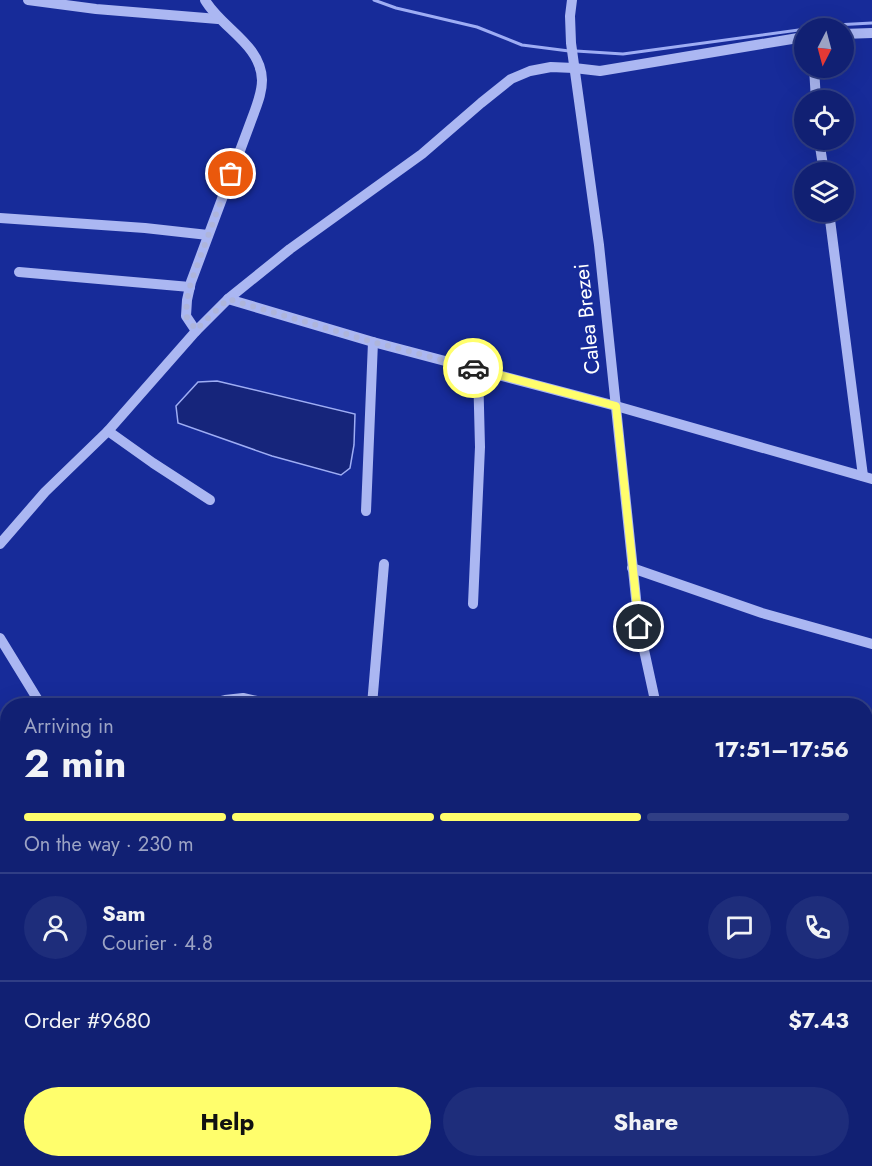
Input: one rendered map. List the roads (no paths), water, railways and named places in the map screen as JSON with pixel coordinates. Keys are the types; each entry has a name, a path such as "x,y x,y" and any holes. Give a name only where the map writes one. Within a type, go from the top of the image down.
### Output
{"street":[{"path":"28,0 96,9 218,19"},
{"path":"196,330 186,316 190,287 254,113 262,79 254,55 246,44 218,19 205,0"},
{"name":"Calea Brezei","path":"572,0 571,43 599,245 632,568 639,627 654,698"},
{"path":"854,34 872,33"},
{"path":"0,544 45,492 108,431 196,330 228,299 290,249 422,154 511,79 530,71 551,68 600,71 794,39"},
{"path":"0,218 145,228 208,235"},
{"path":"228,299 373,342 616,406 867,477 830,222"},
{"path":"19,272 190,287"},
{"path":"366,511 373,342"},
{"path":"473,604 480,447 478,369"},
{"path":"108,431 210,500"},
{"path":"373,698 384,564"},
{"path":"632,568 762,613 872,644"},
{"path":"0,638 37,698"}],"waterway":[{"path":"374,0 396,8 477,27 522,45 569,51"},
{"path":"576,51 623,54 835,25 872,23"}]}
